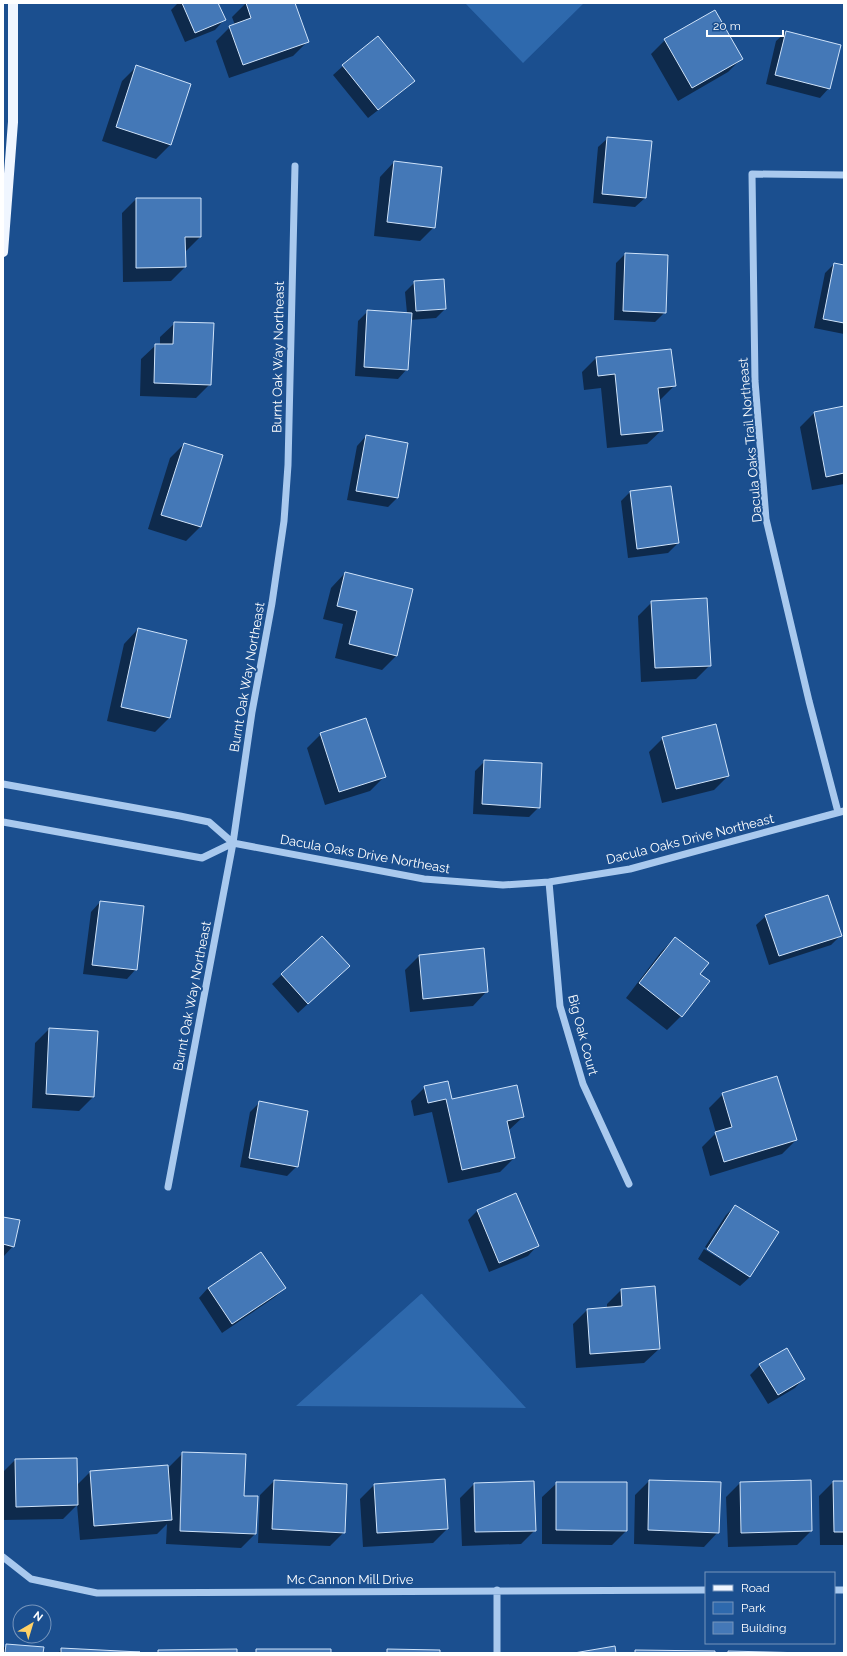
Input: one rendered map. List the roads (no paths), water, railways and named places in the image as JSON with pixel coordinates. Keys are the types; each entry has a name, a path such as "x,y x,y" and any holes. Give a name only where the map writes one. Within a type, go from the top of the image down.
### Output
{"main road":[{"path":"3,252 13,122 13,3"}],"street":[{"name":"Burnt Oak Way Northeast","path":"168,1187 233,843 252,712 272,603 284,521 288,465 295,166"},
{"name":"Dacula Oaks Trail Northeast","path":"841,811 809,701 766,519 755,382 752,174 844,175"},
{"name":"Dacula Oaks Drive Northeast","path":"3,784 208,822 233,843 424,879 503,885 549,882 630,869 680,857 841,811"},
{"path":"3,822 202,858 233,843"},
{"name":"Big Oak Court","path":"549,882 560,1006 583,1084 629,1184"},
{"name":"Mc Cannon Mill Drive","path":"3,1557 31,1579 97,1593 705,1590"},
{"path":"497,1590 497,1653"}]}
